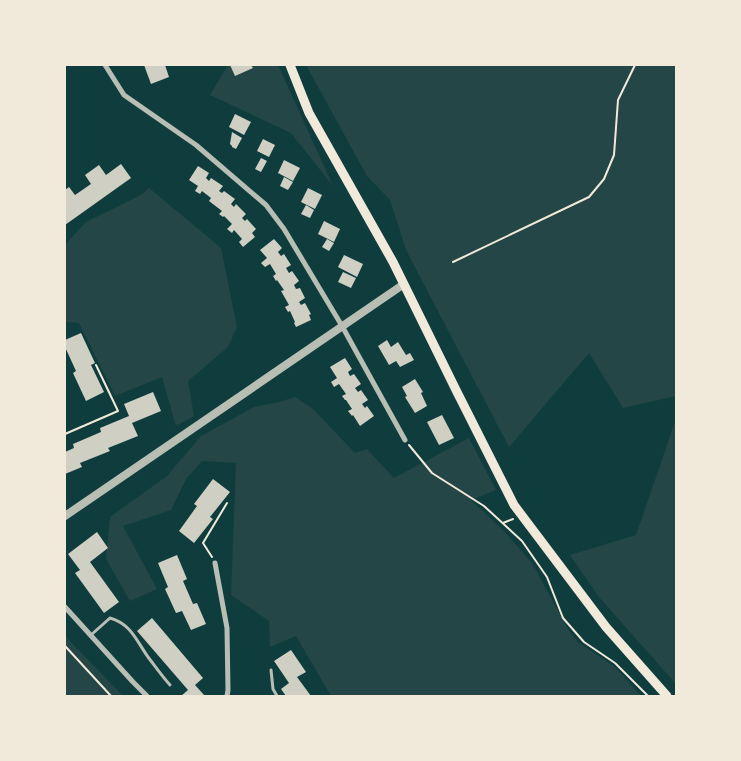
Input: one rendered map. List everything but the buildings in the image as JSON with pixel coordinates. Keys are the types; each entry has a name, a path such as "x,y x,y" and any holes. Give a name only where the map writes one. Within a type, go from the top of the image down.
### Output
{"main road":[{"path":"290,65 309,112 393,262 514,505 606,627 667,696"}],"street":[{"path":"105,65 124,95 196,145 266,205 284,229 342,326 405,440"},
{"path":"65,516 404,284"},
{"path":"215,563 227,628 228,690 226,696"},
{"path":"65,607 147,696"}],"lane":[{"path":"90,636 110,618 120,621 130,630 147,656 170,685"},
{"path":"270,670 272,690 277,696"}],"path":[{"path":"453,262 589,197 604,179 614,155 618,100 635,65"},
{"path":"65,434 118,411 96,365"},
{"path":"405,440 432,473 484,506 522,541 547,577 563,618 584,642 615,663 648,696"},
{"path":"215,563 203,542 227,503"},
{"path":"65,646 111,696"}],"shaded area":[{"path":"228,65 278,65 333,186 291,133 210,95"},
{"path":"306,65 676,65 676,396 623,408 589,353 509,447 406,250 390,200 367,176"},
{"path":"149,188 221,248 237,327 228,347 188,381 194,416 176,426 162,377 115,396 79,323 65,322 65,245 86,222 141,195"},
{"path":"295,397 313,409 355,453 367,449 394,478 469,438 496,490 471,500 503,530 532,563 568,629 578,642 614,666 641,696 331,696 296,636 270,647 269,621 231,595 236,463 202,461 186,479 171,510 123,526 157,589 130,601 106,559 110,517 167,476 201,436 254,407"},
{"path":"676,419 676,684 599,597 570,555 636,535"},
{"path":"65,636 123,696 65,696"}]}
